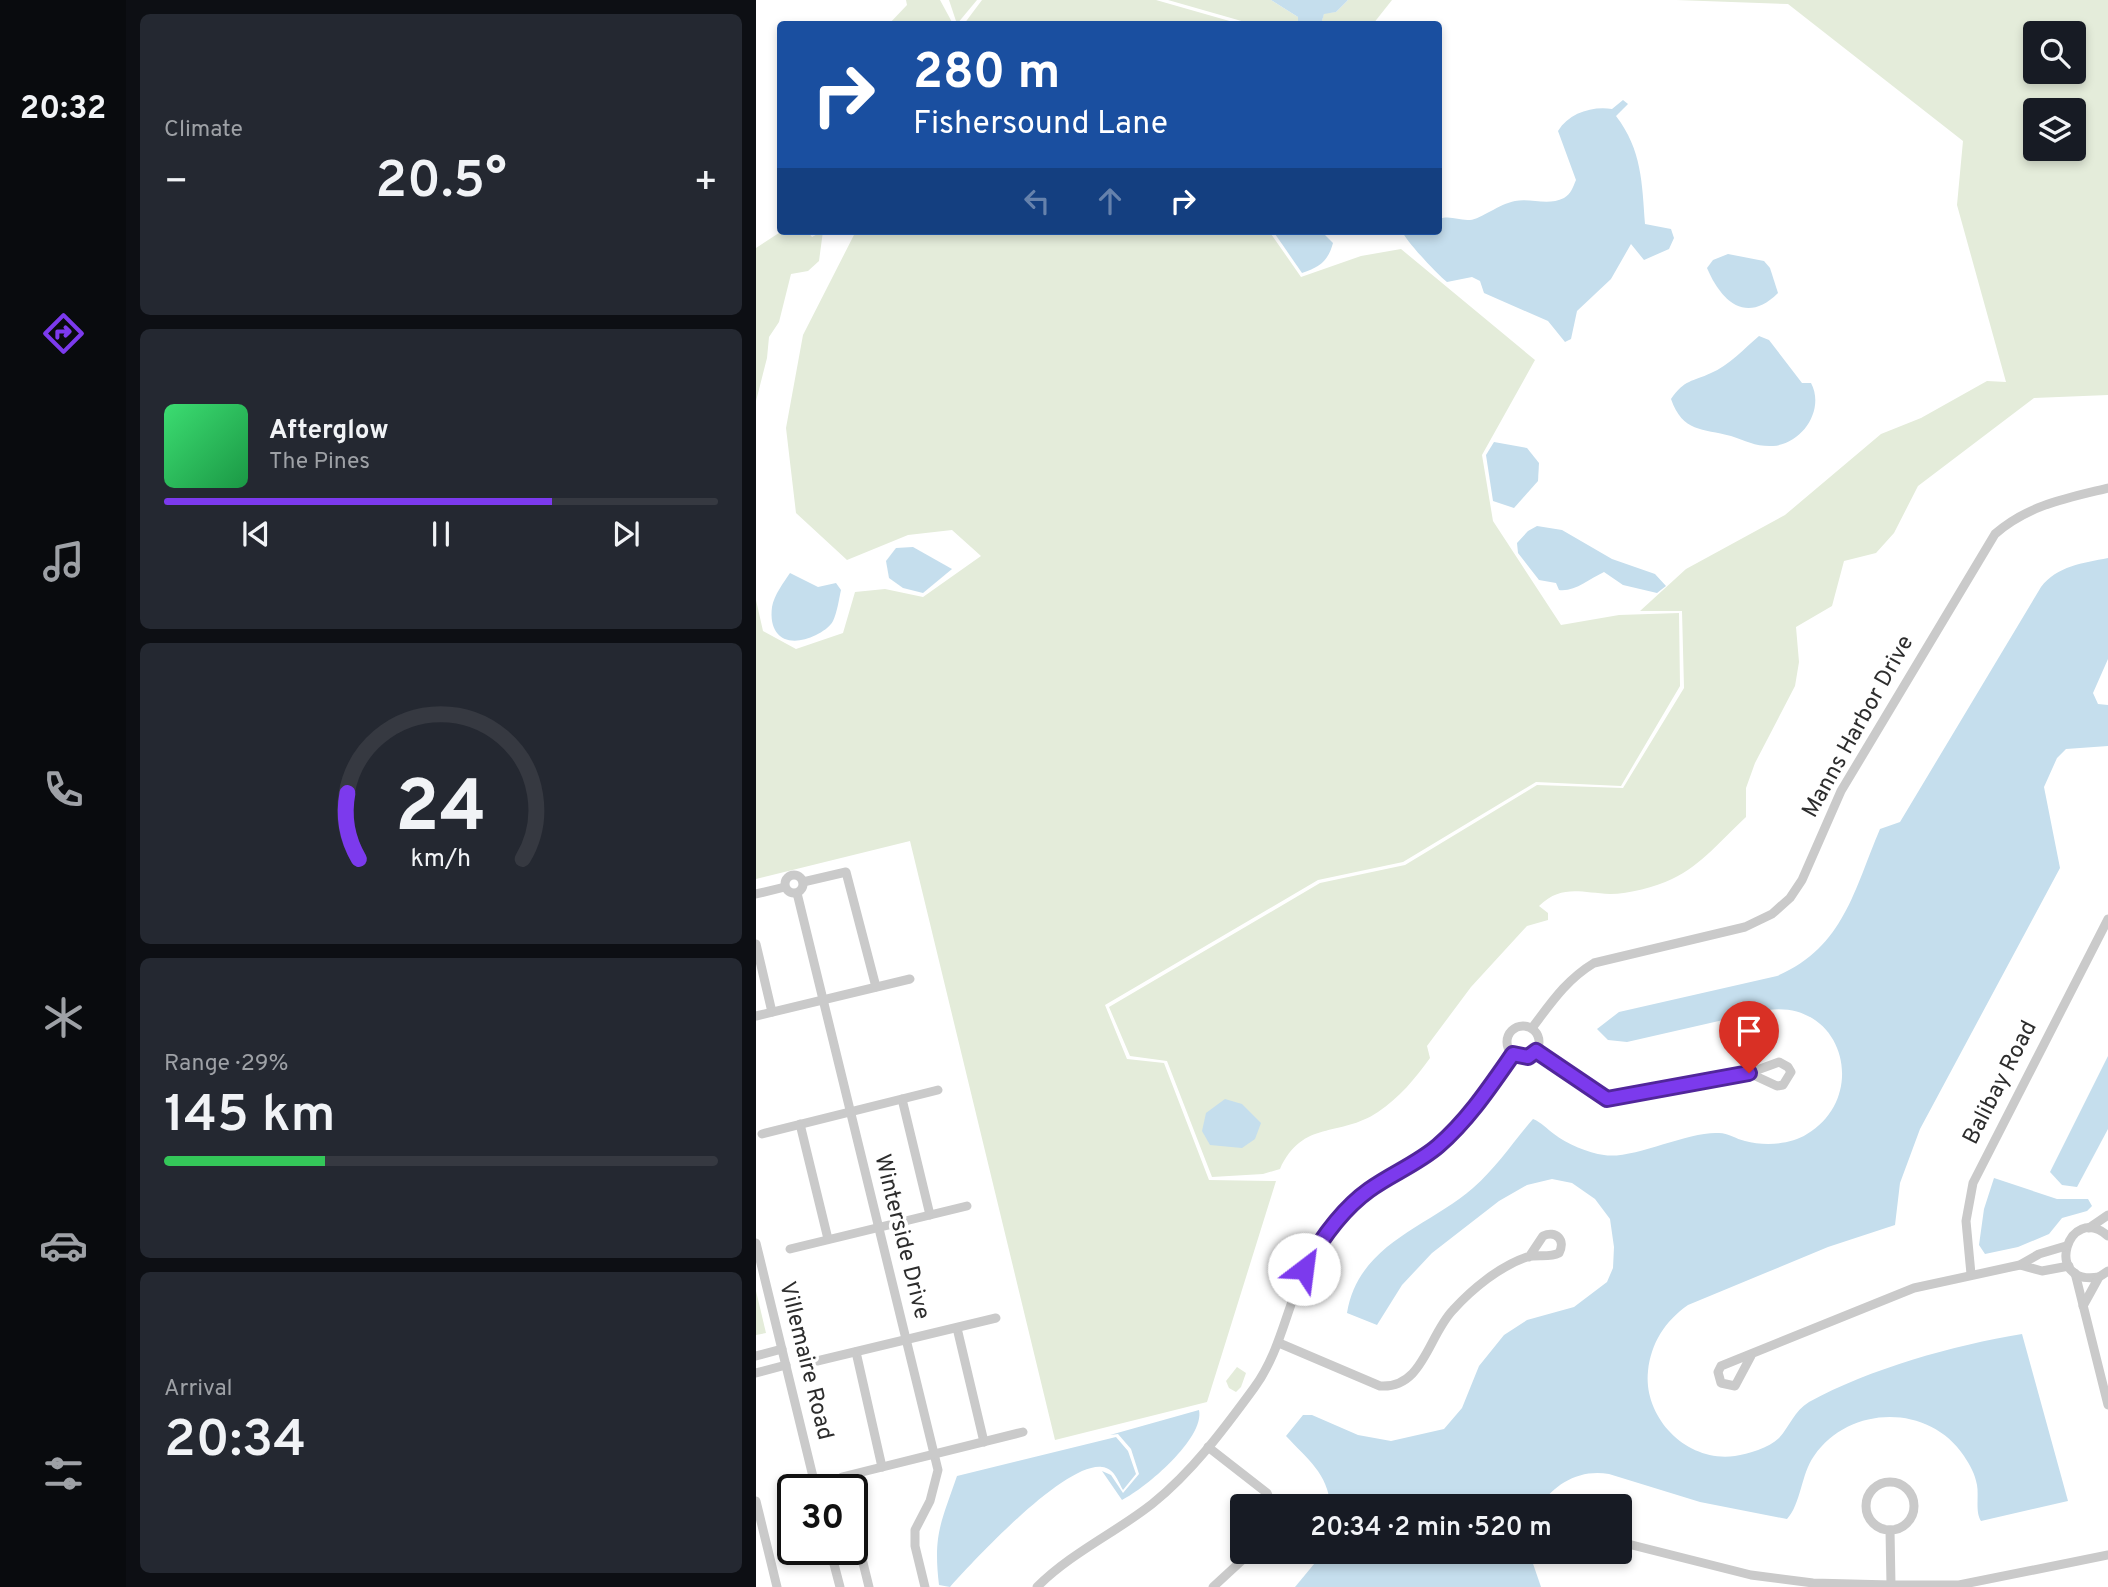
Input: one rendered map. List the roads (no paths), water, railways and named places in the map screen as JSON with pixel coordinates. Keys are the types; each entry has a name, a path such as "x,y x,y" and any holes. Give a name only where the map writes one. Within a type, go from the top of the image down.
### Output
{"street":[{"name":"Manns Harbor Drive","path":"1532,1028 1560,990 1576,974 1594,963 1745,927 1772,915 1782,906 1802,880 1841,791 1995,534 2013,519 2045,504 2108,488"},
{"path":"803,882 799,876 793,875 785,881 785,887 791,893 797,893 803,882 846,872 876,987"},
{"path":"756,894 785,887"},
{"name":"Winterside Drive","path":"797,893 938,1471 934,1489 915,1530 915,1546 925,1587"},
{"name":"Balibay Road","path":"1970,1274 1966,1221 1976,1174 2108,919"},
{"path":"756,944 772,1012"},
{"path":"756,1016 910,979"},
{"path":"1516,1027 1532,1028 1539,1041 1536,1051 1528,1057 1513,1054 1507,1045 1508,1034 1516,1027"},
{"path":"1536,1051 1607,1099 1749,1073"},
{"path":"1037,1587 1062,1564 1151,1505 1180,1479 1255,1386 1279,1343 1304,1269 1320,1241 1344,1212 1368,1190 1435,1148 1464,1122 1513,1054"},
{"path":"762,1134 938,1090"},
{"path":"902,1099 930,1215"},
{"path":"800,1124 828,1239"},
{"path":"790,1249 967,1206"},
{"path":"1751,1356 1914,1288 2020,1265 2036,1255 2066,1246 2074,1234 2108,1216"},
{"path":"2088,1228 2097,1229 2108,1236"},
{"name":"Villemaire Road","path":"756,1243 812,1474"},
{"path":"2066,1246 2108,1405"},
{"path":"2036,1255 2040,1270"},
{"path":"1279,1343 1380,1386 1393,1387 1406,1382 1416,1372 1438,1328 1452,1310 1491,1277 1529,1256"},
{"path":"2020,1265 2040,1270 2072,1270 2091,1279 2108,1271"},
{"path":"2083,1306 2099,1277"},
{"path":"817,1361 996,1318"},
{"path":"957,1328 984,1442"},
{"path":"756,1356 782,1349"},
{"path":"856,1352 882,1467"},
{"path":"756,1373 786,1365"},
{"path":"854,1474 1023,1433"},
{"path":"1208,1447 1267,1494"},
{"path":"1890,1482 1904,1486 1914,1506 1904,1526 1890,1530 1874,1525 1866,1510 1869,1494 1874,1488 1890,1482"},
{"path":"756,1501 777,1587"},
{"path":"1890,1530 1891,1585"},
{"path":"1632,1547 1751,1576 1813,1583 1891,1585 1959,1585 2108,1555"},
{"path":"1213,1587 1238,1564"},
{"path":"834,1565 840,1587"},
{"path":"864,1565 869,1587"}],"water":[{"path":"1271,0 1348,0 1336,12 1324,14 1322,21 1298,21 1298,17"},
{"path":"1623,100 1628,104 1616,116 1636,154 1645,224 1671,229 1674,238 1669,249 1644,260 1631,244 1611,279 1577,311 1571,339 1565,342 1548,321 1484,293 1480,281 1472,277 1447,282 1404,235 1442,235 1442,219 1474,219 1515,201 1552,201 1564,198 1576,180 1558,131 1568,120 1582,112 1612,109"},
{"path":"1276,235 1325,235 1333,243 1322,262 1302,273"},
{"path":"1728,254 1764,261 1770,268 1778,293 1755,307 1745,308 1727,299 1707,268 1713,260"},
{"path":"1759,336 1769,340 1802,383 1811,383 1815,404 1813,414 1802,432 1784,444 1757,445 1702,430 1681,418 1671,399 1680,388 1724,366"},
{"path":"1494,442 1527,448 1539,463 1538,481 1514,508 1493,501 1486,455"},
{"path":"1537,526 1562,530 1612,559 1655,574 1666,586 1657,593 1623,585 1604,572 1576,587 1559,590 1556,583 1539,580 1518,553 1517,543"},
{"path":"913,547 952,569 923,593 903,588 889,578 886,561 896,548"},
{"path":"2108,558 2108,659 2093,693 2098,704 2108,705 2108,746 2066,749 2057,758 2044,787 2060,868 1920,1129 1900,1183 1895,1225 1828,1247 1688,1305 1672,1318 1660,1334 1652,1351 1648,1371 1648,1388 1653,1405 1672,1434 1685,1445 1700,1452 1735,1456 1770,1445 1809,1402 1858,1379 1941,1352 2022,1334 2068,1501 1981,1521 1974,1473 1949,1439 1931,1426 1910,1419 1889,1417 1847,1427 1829,1439 1810,1463 1792,1513 1787,1519 1700,1502 1598,1473 1578,1476 1550,1494 1329,1494 1321,1475 1286,1436 1303,1415 1312,1415 1358,1435 1391,1441 1444,1429 1462,1408 1479,1366 1504,1335 1527,1320 1574,1307 1607,1282 1613,1268 1614,1247 1610,1219 1595,1199 1572,1183 1552,1179 1527,1185 1499,1201 1432,1253 1402,1285 1377,1325 1347,1313 1354,1289 1365,1270 1380,1253 1473,1188 1533,1119 1578,1148 1598,1154 1616,1155 1706,1134 1722,1133 1760,1144 1777,1144 1800,1138 1826,1117 1838,1097 1842,1075 1839,1054 1830,1034 1814,1019 1793,1011 1767,1010 1627,1042 1608,1040 1597,1029 1619,1012 1777,976 1800,964 1818,949 1832,933 1854,895 1880,829 1900,822 2041,587 2055,574 2080,564"},
{"path":"790,573 818,587 836,583 841,590 836,614 830,625 816,635 798,641 783,638 777,633 772,618 775,598"},
{"path":"2108,1056 2108,1129 2077,1187 2062,1185 2050,1172"},
{"path":"1225,1099 1242,1104 1261,1123 1255,1139 1242,1148 1210,1145 1202,1131 1206,1113"},
{"path":"1994,1178 2057,1199 2088,1199 2092,1206 2087,1211 2062,1218 2049,1234 2018,1247 1985,1254 1979,1245 1984,1209"},
{"path":"1199,1410 1193,1434 1184,1448 1145,1485 1122,1500 1102,1471 1111,1475 1123,1493 1139,1474 1131,1449 1118,1434 1110,1435"},
{"path":"1116,1437 1128,1451 1136,1474 1123,1490 1110,1470 1102,1467 1086,1470 1066,1480 1021,1515 950,1587 939,1585 938,1540 957,1476"},
{"path":"1314,1564 1533,1564 1541,1587 1295,1587"}]}
